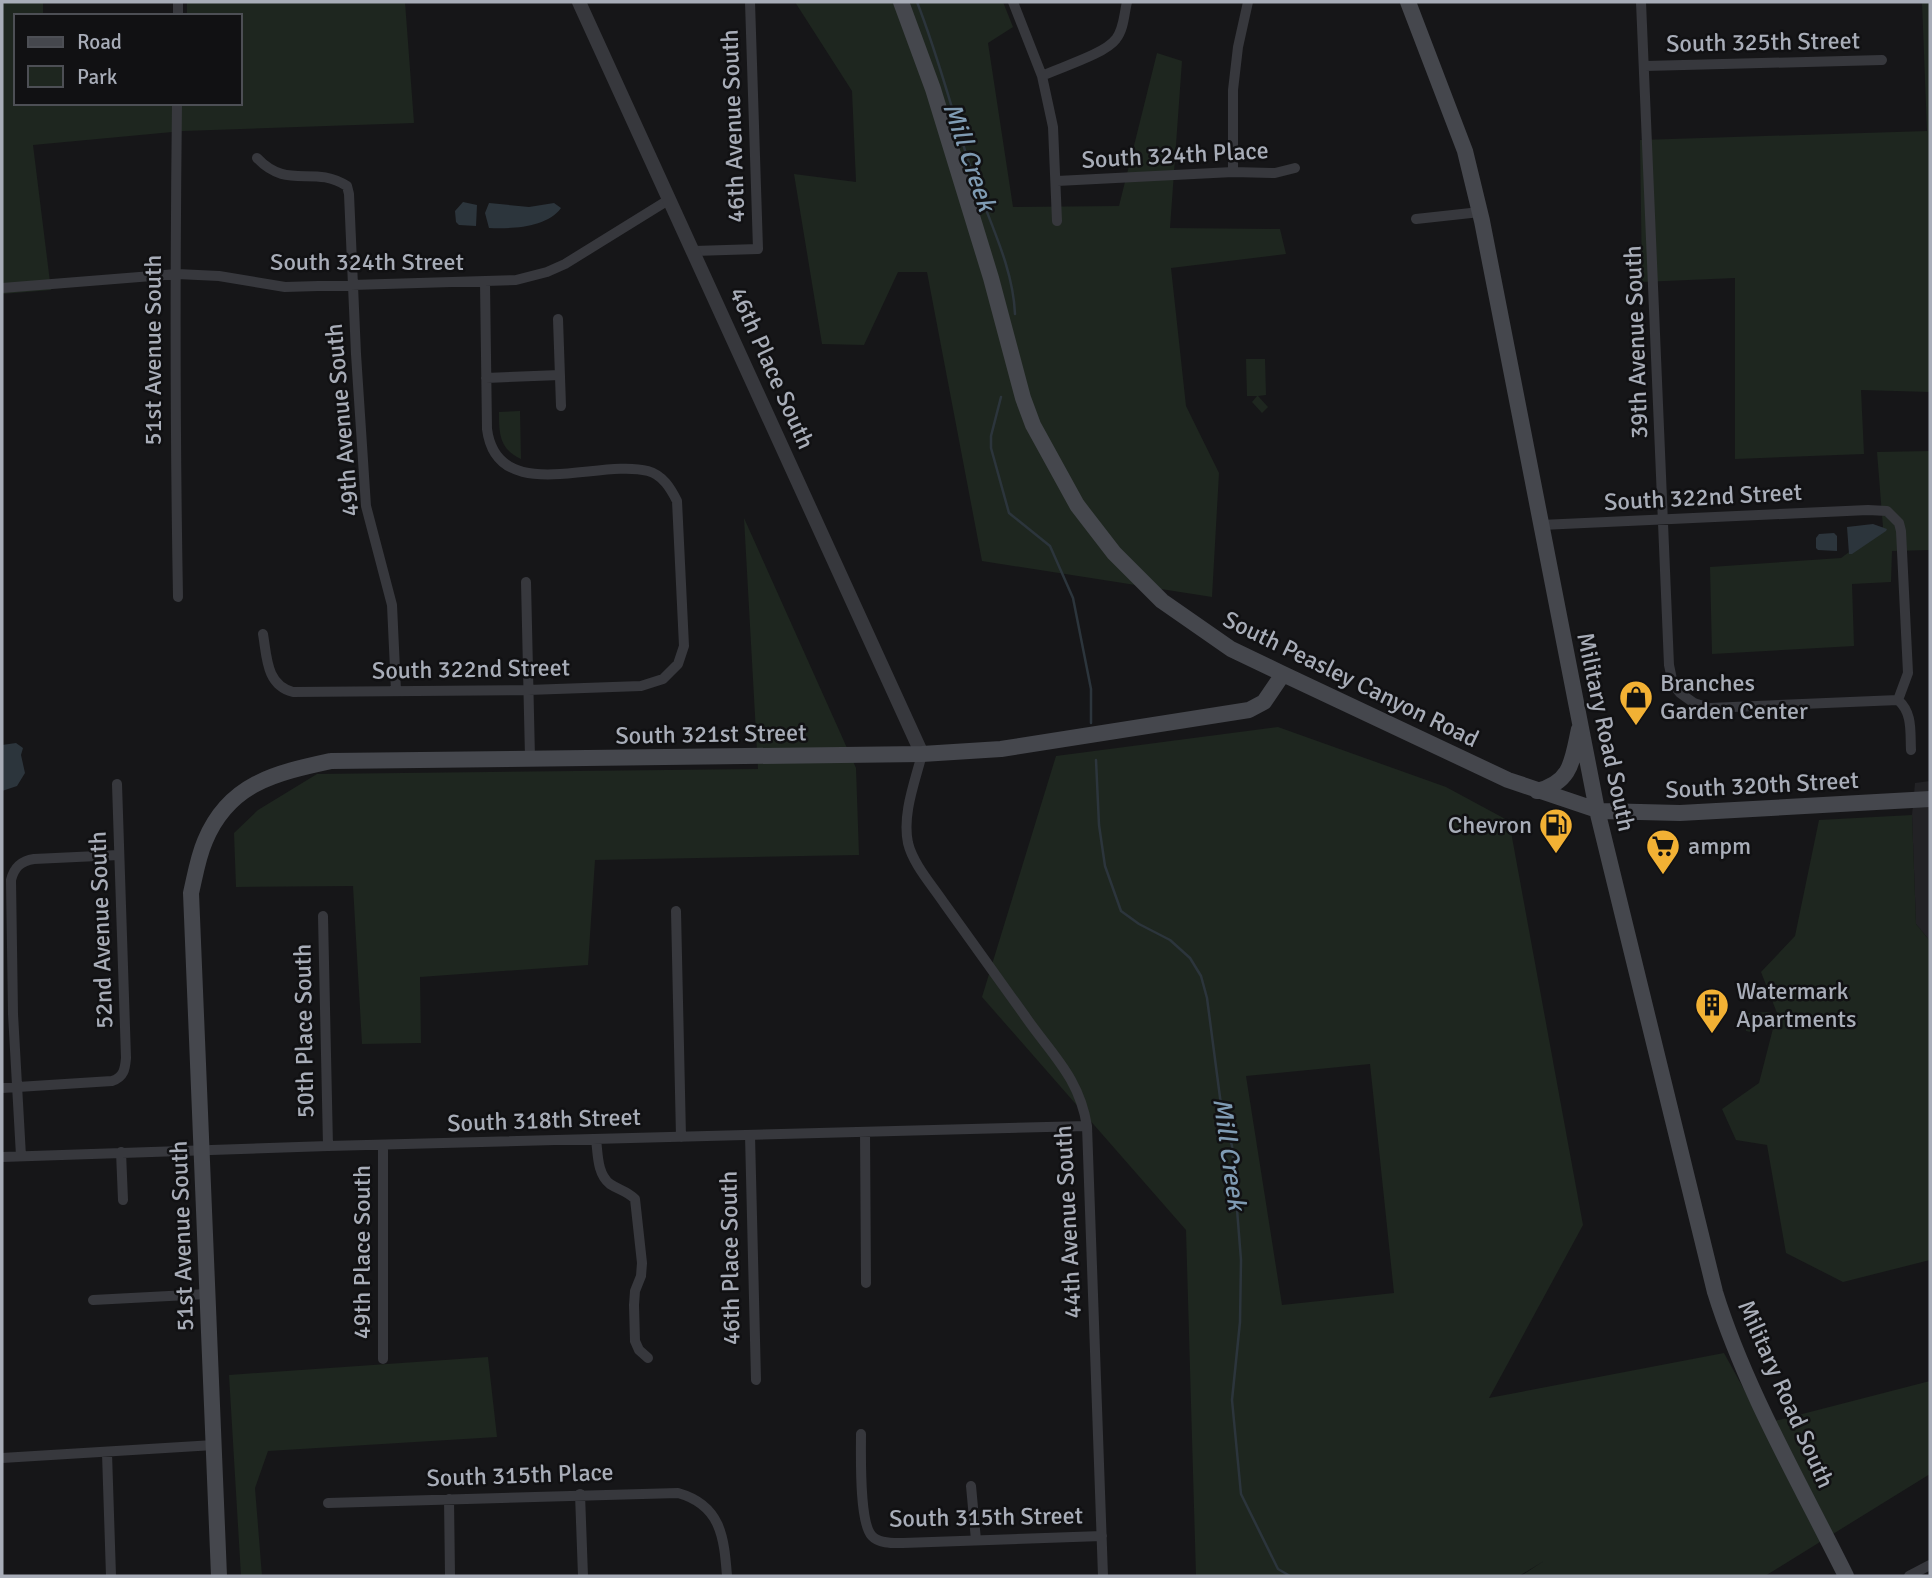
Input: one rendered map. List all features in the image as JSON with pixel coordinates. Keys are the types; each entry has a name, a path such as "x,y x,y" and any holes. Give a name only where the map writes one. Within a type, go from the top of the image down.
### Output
{"main road":[{"name":"South Peasley Canyon Road","path":"901,2 933,89 1033,425 1077,505 1114,553 1162,601 1231,649 1467,762 1537,791 1597,810"},
{"name":"Military Road South","path":"1408,2 1465,151 1480,212 1597,810 1721,1310 1754,1390 1846,1576"},
{"name":"South 321st Street","path":"191,893 204,843 214,821 231,802 267,777 331,761 922,754 1001,750 1249,710 1264,702 1283,674"},
{"path":"1537,791 1557,784 1569,770 1580,723"},
{"name":"South 320th Street","path":"1597,810 1680,813 1930,799"},
{"name":"51st Avenue South","path":"191,893 219,1576"}],"street":[{"name":"46th Place South","path":"579,2 922,754"},
{"name":"46th Avenue South","path":"694,251 758,249 750,2"},
{"path":"1013,2 1042,75 1053,127 1058,221"},
{"path":"1042,75 1106,48 1116,40 1127,2"},
{"path":"1233,172 1233,90 1238,47 1248,2"},
{"name":"39th Avenue South","path":"1642,2 1668,645 1672,681 1684,697 1709,708 1898,700"},
{"name":"South 325th Street","path":"1644,66 1882,60"},
{"name":"51st Avenue South","path":"177,105 177,274 174,344 178,597"},
{"name":"49th Avenue South","path":"257,158 265,167 281,175 334,179 346,186 349,194 366,506 392,606 396,691"},
{"name":"South 324th Place","path":"1057,181 1233,172 1275,173 1295,168"},
{"name":"South 324th Street","path":"2,288 177,274 219,276 285,287 516,280 547,272 670,199"},
{"path":"1416,219 1480,212"},
{"path":"485,283 486,378 560,375"},
{"path":"558,319 561,406"},
{"name":"South 322nd Street","path":"263,634 271,677 277,685 293,692 641,686 663,679 674,671 684,646 677,501 667,483 647,471 538,474 518,472 504,465 489,444 486,378"},
{"name":"South 322nd Street","path":"1541,526 1887,511 1899,523 1901,531 1908,673 1898,700"},
{"path":"526,582 530,758"},
{"path":"1898,700 1905,706 1910,720 1911,750"},
{"name":"44th Avenue South","path":"922,754 909,806 906,829 909,846 920,867 982,957 1066,1071 1083,1102 1087,1126 1103,1576"},
{"name":"52nd Avenue South","path":"17,1087 113,1081 123,1074 126,1058 117,784"},
{"path":"21,1156 17,1087 8,1014 10,880 13,871 25,860 119,855"},
{"path":"677,911 681,1137"},
{"name":"50th Place South","path":"323,916 328,1146"},
{"path":"2,1088 17,1087"},
{"name":"South 318th Street","path":"2,1157 1087,1126"},
{"path":"865,1132 866,1283"},
{"name":"46th Place South","path":"750,1135 756,1380"},
{"path":"596,1139 601,1174 610,1184 628,1192 635,1199 642,1263 641,1276 635,1291 635,1340 639,1350 648,1358"},
{"name":"49th Place South","path":"383,1145 383,1359"},
{"path":"121,1152 124,1200"},
{"path":"93,1300 208,1294"},
{"name":"South 315th Street","path":"861,1434 864,1516 867,1529 873,1537 884,1542 1102,1536"},
{"path":"2,1458 214,1445"},
{"path":"107,1453 111,1576"},
{"path":"971,1486 975,1541"},
{"name":"South 315th Place","path":"328,1503 678,1493 688,1495 708,1509 722,1534 727,1576"},
{"path":"580,1494 583,1576"},
{"path":"449,1499 450,1576"},
{"path":"1909,1576 1930,1565"}],"shaded area":[{"path":"463,202 477,205 476,226 459,225 456,222 455,211"},
{"path":"489,203 529,207 554,203 561,208 555,215 538,223 489,228 485,213"},
{"path":"1873,524 1887,529 1849,554 1847,527"},
{"path":"1834,533 1837,536 1837,551 1816,548 1819,534"},
{"path":"16,743 23,748 21,755 25,773 17,786 2,791 2,745"},
{"path":"1930,781 1930,941 1916,924 1912,815 1915,783"}],"green space":[{"path":"2,2 43,2 43,14 14,14 14,105 242,105 242,14 187,14 187,2 405,2 414,123 183,131 33,145 51,290 2,294"},
{"path":"795,2 1003,2 1013,27 988,43 1013,207 1119,206 1157,53 1182,61 1170,228 1280,229 1286,254 1171,268 1186,406 1219,473 1212,597 982,561 927,272 898,272 864,345 822,344 794,174 856,182 852,91"},
{"path":"1922,2 1930,2 1930,392 1861,390 1864,454 1735,459 1735,278 1642,282 1640,140 1927,131"},
{"path":"1246,359 1265,359 1266,395 1258,396 1268,407 1262,413 1252,402 1257,396 1247,396"},
{"path":"520,411 521,459 504,445 499,420 499,412"},
{"path":"1930,451 1930,550 1892,551 1891,582 1852,584 1854,646 1712,654 1710,567 1841,558 1883,527 1877,452"},
{"path":"744,518 856,768 859,855 595,860 588,965 420,977 421,1043 362,1044 353,886 236,887 234,833 258,810 317,774 758,769"},
{"path":"1278,727 1446,787 1509,821 1583,1225 1489,1398 1724,1353 1763,1424 1930,1381 1930,1474 1765,1576 1521,1576 1544,1561 1519,1576 1196,1576 1186,1230 982,997 1056,756","holes":["1370,1064 1394,1293 1282,1305 1246,1076"]},
{"path":"1912,815 1916,924 1930,941 1930,1260 1843,1282 1786,1253 1767,1145 1736,1140 1722,1109 1759,1083 1777,1013 1761,972 1795,936 1819,820"},
{"path":"1770,1012 1773,1015 1756,1033 1746,1031 1745,1013"},
{"path":"488,1357 497,1437 268,1451 255,1488 262,1576 241,1576 229,1375"}],"waterway":[{"name":"Mill Creek","path":"917,2 970,166 1004,257 1015,314"},
{"name":"Mill Creek","path":"1001,397 991,436 991,448 1009,513 1050,546 1073,598 1091,689 1091,723"},
{"name":"Mill Creek","path":"1096,760 1099,825 1105,866 1121,911 1170,940 1190,958 1201,976 1207,998 1221,1105 1232,1146 1241,1260 1240,1322 1232,1400 1241,1494 1278,1569 1290,1576"}],"place":[{"name":"Branches Garden Center","path":"1636,727"},
{"name":"Chevron","path":"1556,855"},
{"name":"ampm","path":"1663,876"},
{"name":"Watermark Apartments","path":"1712,1035"}]}
